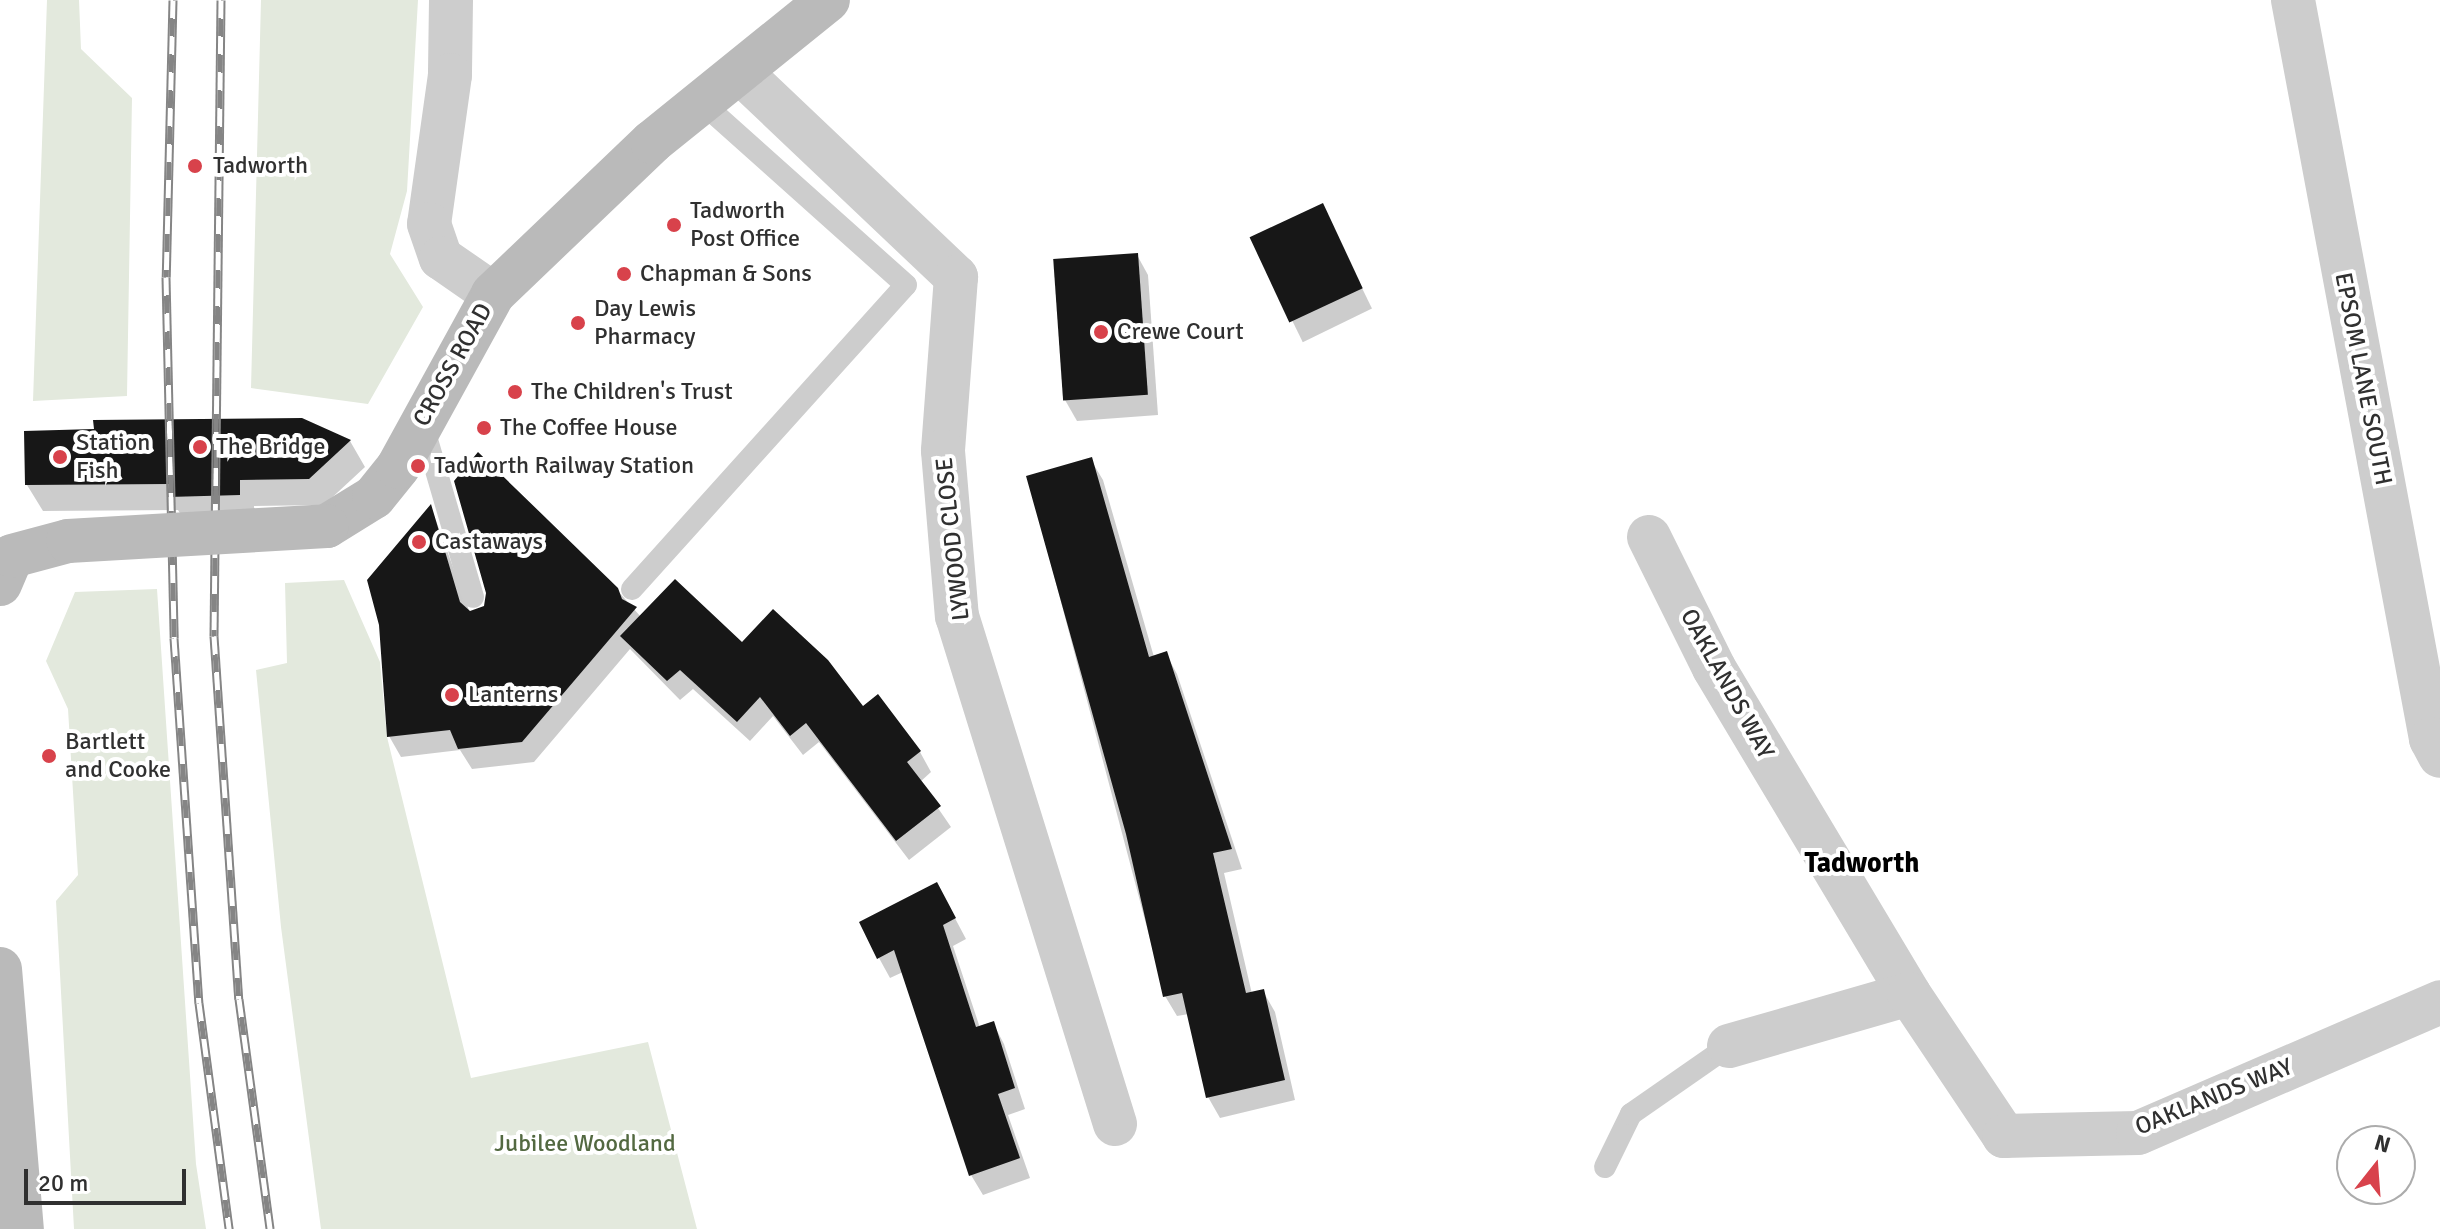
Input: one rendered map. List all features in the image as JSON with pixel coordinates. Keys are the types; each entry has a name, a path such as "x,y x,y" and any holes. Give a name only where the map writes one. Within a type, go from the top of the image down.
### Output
{"main road":[{"name":"CROSS ROAD","path":"6,570 68,541 327,526 374,497 398,467 493,294 652,142 828,0"},
{"path":"0,969 22,1229"}],"street":[{"path":"451,0 449,90 429,224 441,258 493,294"},
{"name":"EPSOM LANE SOUTH","path":"2293,0 2431,739 2440,756"},
{"name":"LYWOOD CLOSE","path":"740,72 956,277 943,451 957,616 1115,1124"},
{"name":"OAKLANDS WAY","path":"1649,537 1714,668 1909,994 2004,1136 2138,1133 2440,1002"},
{"path":"1729,1046 1909,994"}],"lane":[{"path":"632,589 906,285 701,102"},
{"path":"422,421 473,597"},
{"path":"1605,1167 1631,1114 1729,1046"}],"green space":[{"path":"47,0 79,0 81,49 132,98 127,396 33,401"},
{"path":"261,0 418,0 407,191 390,254 423,307 368,404 251,388"},
{"name":"Jubilee Woodland","path":"344,580 380,662 387,737 471,1078 648,1042 697,1229 321,1229 281,927 256,670 287,663 285,583"},
{"path":"157,589 196,1164 206,1229 74,1229 56,901 78,875 68,709 46,661 75,592"}],"building":[{"path":"1323,203 1363,288 1289,322 1250,237"},
{"name":"Crewe Court","path":"1138,253 1148,395 1063,401 1053,259"},
{"name":"The Bridge","path":"302,418 351,440 309,479 240,480 240,495 168,497 169,484 25,485 24,431 94,429 93,420"},
{"path":"478,452 618,588 622,599 637,607 522,742 458,749 450,730 387,737 379,625 367,580 431,504 460,602 470,611 484,606 486,593 454,481"},
{"path":"1092,457 1149,657 1167,651 1232,849 1213,853 1246,993 1264,989 1285,1080 1206,1098 1182,993 1163,997 1126,834 1026,476"},
{"path":"675,579 742,642 773,609 828,660 863,706 878,694 921,751 907,762 941,806 896,841 806,723 790,736 760,697 737,722 680,670 667,681 620,636"},
{"path":"937,882 956,918 943,925 976,1027 994,1021 1015,1088 998,1094 1020,1158 969,1176 894,950 877,959 859,922"}],"railway":[{"path":"173,0 166,277 174,638 199,1003 229,1229"},
{"path":"221,0 214,636 239,999 270,1229"}],"place":[{"name":"Tadworth","path":"195,166"},
{"name":"Tadworth Post Office","path":"674,225"},
{"name":"Chapman & Sons","path":"624,274"},
{"name":"Day Lewis Pharmacy","path":"578,323"},
{"name":"Crewe Court","path":"1101,332"},
{"name":"The Children's Trust","path":"515,392"},
{"name":"The Coffee House","path":"484,428"},
{"name":"The Bridge","path":"200,447"},
{"name":"Station Fish","path":"60,457"},
{"name":"Tadworth Railway Station","path":"418,466"},
{"name":"Castaways","path":"419,542"},
{"name":"Lanterns","path":"452,695"},
{"name":"Bartlett and Cooke","path":"49,756"}],"district":[{"name":"Tadworth","path":"1862,863"}]}
